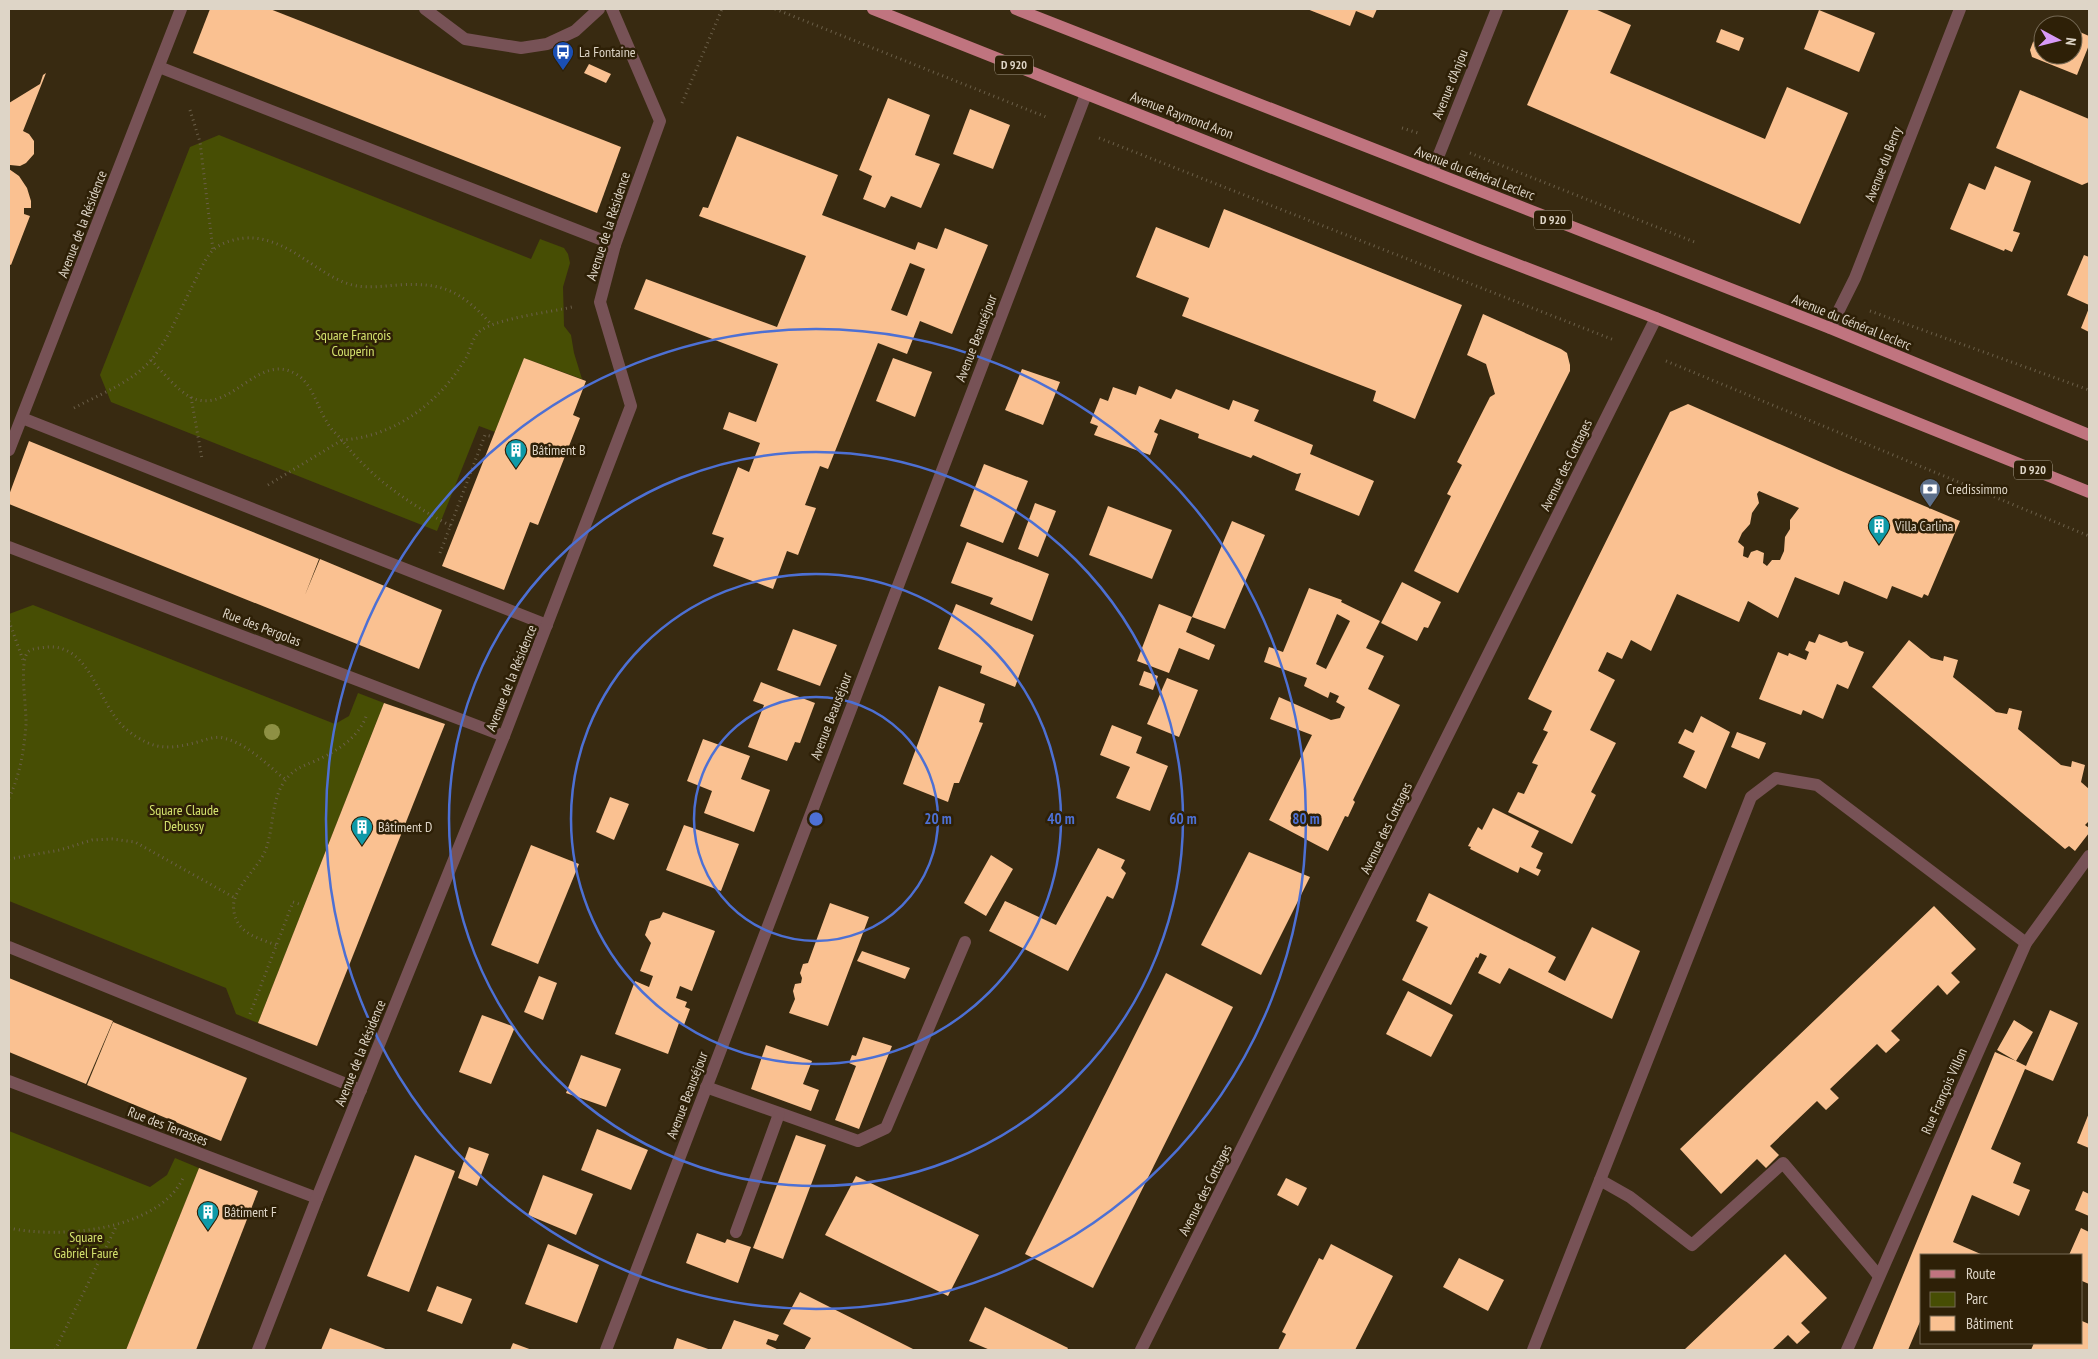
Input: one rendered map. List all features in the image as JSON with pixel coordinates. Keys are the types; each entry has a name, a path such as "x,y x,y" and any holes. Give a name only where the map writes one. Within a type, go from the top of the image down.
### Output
{"main road":[{"name":"Avenue Raymond Aron","path":"873,9 1479,250 1656,318"},
{"name":"Avenue du Général Leclerc","path":"1016,9 1830,328 2089,435"},
{"name":"D 920","path":"1656,318 2089,492"}],"street":[{"name":"Avenue de la Résidence","path":"9,450 181,9"},
{"path":"425,9 465,39 521,48 547,44 575,31 599,9"},
{"path":"612,9 660,121"},
{"name":"Avenue d'Anjou","path":"1432,172 1497,9"},
{"name":"Avenue du Berry","path":"1830,328 1855,278 1960,9"},
{"path":"159,68 615,245"},
{"name":"Avenue Beauséjour","path":"606,1350 1086,94"},
{"name":"Avenue de la Résidence","path":"258,1350 316,1198 548,625 631,406 600,302 615,245 660,121"},
{"name":"Avenue des Cottages","path":"1141,1350 1656,318"},
{"path":"22,418 548,625"},
{"name":"Rue des Pergolas","path":"9,547 504,736"},
{"path":"1533,1350 1751,797 1776,778 1817,784 2026,943"},
{"name":"Rue François Villon","path":"1847,1350 2026,943 2089,856"},
{"path":"706,1087 858,1141 886,1128 965,942"},
{"path":"9,947 361,1090"},
{"name":"Rue des Terrasses","path":"9,1081 316,1198"},
{"path":"736,1232 779,1114"},
{"path":"1600,1180 1630,1198 1692,1245 1783,1163 1879,1276"}],"path":[{"path":"660,121 684,101 722,9"},
{"path":"775,9 1072,128 1641,350 2089,536"},
{"path":"200,142 213,250"},
{"path":"1443,142 1698,243"},
{"path":"40,425 128,380 151,360 165,339 204,262 213,250 227,242 240,238 255,238 288,248 349,284 366,288 421,284 440,286 454,292 470,303 491,324"},
{"path":"1843,301 2089,390"},
{"path":"288,472 342,440 361,439 385,431 410,418 430,402 465,360 478,333 491,324 600,302"},
{"path":"151,360 190,397 206,400 236,391 253,377 272,369 296,374 306,383 327,424 368,471 400,496 451,526"},
{"path":"190,397 198,436"},
{"path":"430,579 485,435 490,436"},
{"path":"9,621 23,660 26,704 24,748 20,768 9,798"},
{"path":"23,660 28,652 39,648 62,648 74,654 85,667 113,714 124,728 137,737 165,748 176,748 222,737 251,752 286,780"},
{"path":"276,945 247,934 238,925 233,911 235,898 259,864 266,850 275,803 286,780 299,767 335,751 349,742 364,722 376,688"},
{"path":"9,859 60,850 92,840 112,839 135,842 235,898"},
{"path":"240,1041 293,902 302,905"},
{"path":"9,1228 56,1233 117,1225 138,1218 171,1196 180,1185 194,1152"},
{"path":"55,1350 117,1225"}],"green space":[{"name":"Square François Couperin","path":"219,135 531,259 540,239 564,248 568,254 570,263 563,287 564,326 571,335 582,379 524,358 495,432 479,426 437,531 111,402 100,375 190,147"},
{"name":"Square Claude Debussy","path":"33,605 335,724 349,716 358,693 384,703 258,1023 236,1014 226,988 9,901 9,614"},
{"name":"Square Gabriel Fauré","path":"9,1131 150,1187 167,1175 175,1158 199,1168 126,1350 9,1350"}],"building":[{"path":"210,9 270,9 621,147 597,213 193,53"},
{"path":"1307,9 1377,9 1373,18 1356,11 1350,26"},
{"path":"1569,9 1595,9 1631,25 1610,73 1765,139 1787,87 1848,113 1800,224 1527,105"},
{"path":"1819,10 1875,33 1859,72 1804,49"},
{"path":"1721,29 1744,38 1739,51 1716,42"},
{"path":"2083,33 2089,36 2089,45 2083,60"},
{"path":"2033,42 2033,57 2030,50"},
{"path":"589,64 611,74 606,83 584,73"},
{"path":"2052,65 2081,65 2077,75"},
{"path":"46,73 23,131 29,134 34,141 34,154 26,163 20,166 10,165 9,169 9,103 40,84 43,75"},
{"path":"2020,90 2089,119 2089,182 2082,185 1996,148"},
{"path":"888,98 930,115 915,155 940,164 921,208 891,196 885,208 863,199 872,176 859,170"},
{"path":"970,109 1010,125 993,169 953,154"},
{"path":"737,136 838,175 822,215 915,250 918,242 937,249 945,228 988,245 952,334 920,321 907,354 878,343 828,469 820,466 805,505 816,508 798,555 787,551 773,589 713,566 724,538 712,534 738,467 749,472 760,443 723,429 729,412 756,422 778,364 634,309 646,279 777,327 806,256 699,216 703,207 708,208","holes":["910,263 925,269 907,316 891,310"]},
{"path":"1995,166 2031,181 2013,231 2020,233 2012,252 2005,249 2004,251 1950,229 1969,183 1985,190"},
{"path":"9,169 19,176 27,188 31,201 31,208 24,208 24,214 30,216 11,265 9,264"},
{"path":"1224,209 1462,305 1415,419 1373,401 1376,391 1182,316 1189,298 1136,277 1156,227 1209,248"},
{"path":"2084,255 2089,257 2089,305 2067,295"},
{"path":"2089,308 2089,332 2081,328"},
{"path":"1483,314 1561,349 1567,353 1570,371 1458,593 1414,571 1451,496 1447,494 1462,465 1457,462 1490,397 1495,394 1486,364 1467,355"},
{"name":"Bâtiment B","path":"524,358 586,381 573,415 580,418 538,525 530,522 504,590 442,566"},
{"path":"893,358 932,372 915,417 876,401"},
{"path":"1022,369 1060,382 1043,425 1005,410"},
{"path":"1139,386 1171,399 1176,389 1229,410 1233,400 1259,410 1254,421 1313,445 1310,454 1374,481 1359,516 1295,490 1301,473 1297,474 1253,455 1251,458 1198,438 1199,434 1160,419 1154,432 1158,434 1150,455 1094,435 1098,426 1090,423 1100,398 1108,401 1113,387 1136,395"},
{"path":"1688,404 1960,521 1928,596 1924,594 1922,598 1892,586 1887,599 1844,581 1839,595 1795,577 1778,618 1748,601 1739,622 1677,594 1651,651 1631,640 1622,659 1607,652 1598,671 1615,680 1590,730 1616,743 1591,792 1596,795 1572,844 1508,812 1518,792 1524,794 1538,765 1532,763 1548,732 1543,730 1552,711 1528,699 1670,412","holes":["1759,491 1799,508 1790,520 1790,529 1785,537 1784,551 1780,560 1772,560 1767,566 1763,563 1764,553 1757,550 1751,552 1748,558 1743,556 1744,547 1738,542 1742,533 1750,524 1752,513 1759,503 1757,494"]},
{"path":"29,441 319,559 305,595 320,559 442,610 419,669 9,504 9,495"},
{"path":"984,464 1028,481 1003,543 960,526"},
{"path":"1035,503 1056,511 1038,557 1018,549"},
{"path":"1108,506 1172,530 1152,579 1089,555"},
{"path":"1232,521 1265,535 1225,629 1192,617"},
{"path":"967,542 1049,574 1032,621 990,604 993,598 951,583"},
{"path":"1402,582 1441,602 1428,628 1424,627 1417,641 1381,623"},
{"path":"1309,588 1342,600 1341,602 1380,621 1366,648 1384,656 1368,689 1400,705 1353,800 1355,802 1348,817 1345,816 1328,851 1269,820 1312,735 1270,719 1279,697 1331,720 1340,718 1345,707 1336,702 1339,696 1330,692 1328,698 1304,686 1307,678 1264,662 1269,647 1283,652","holes":["1337,614 1350,621 1326,669 1316,664"]},
{"path":"956,604 1034,635 1015,687 980,673 982,666 938,649"},
{"path":"1159,604 1192,617 1186,632 1215,645 1209,660 1179,648 1169,673 1137,661"},
{"path":"793,629 837,645 820,686 777,670"},
{"path":"1819,634 1841,643 1847,641 1849,646 1864,652 1848,689 1837,684 1823,719 1803,710 1801,715 1759,699 1778,652 1788,656 1789,653 1806,660 1809,652 1805,650 1809,641 1815,643"},
{"path":"1909,640 1931,658 1943,661 1944,656 1958,660 1953,677 1996,712 2007,714 2009,708 2022,711 2018,729 2061,765 2071,767 2072,761 2085,765 2081,782 2089,789 2089,821 2085,825 2089,828 2089,833 2075,851 2069,846 2065,849 1872,687"},
{"path":"1144,671 1158,676 1153,690 1139,685"},
{"path":"1167,678 1198,690 1179,737 1147,724"},
{"path":"761,682 815,703 800,743 795,742 787,761 748,747 764,705 753,701"},
{"path":"939,686 985,704 979,722 983,723 959,783 954,783 948,802 903,784"},
{"name":"Bâtiment D","path":"384,703 445,724 317,1046 258,1023"},
{"path":"1701,716 1730,732 1706,789 1683,777 1695,751 1678,743 1685,729 1693,733"},
{"path":"1112,725 1142,737 1136,753 1168,766 1150,811 1116,798 1130,767 1100,755"},
{"path":"1737,732 1766,743 1759,759 1731,747"},
{"path":"703,739 750,756 741,779 770,790 754,832 704,813 712,791 687,781"},
{"path":"610,797 629,804 614,840 596,832"},
{"path":"1493,808 1539,831 1531,847 1543,853 1536,868 1541,870 1538,876 1520,867 1518,873 1470,849 1471,847 1468,846 1478,827 1482,830"},
{"path":"684,825 739,844 721,891 666,870"},
{"path":"531,845 579,864 538,964 491,945"},
{"path":"1098,848 1125,860 1121,868 1126,873 1113,899 1107,896 1068,971 989,931 1005,901 1056,925"},
{"path":"1249,852 1310,877 1261,975 1201,945"},
{"path":"991,855 1013,869 986,916 964,903"},
{"path":"1429,893 1556,957 1548,972 1565,981 1592,927 1640,951 1612,1019 1509,968 1500,984 1478,973 1487,956 1480,953 1478,958 1476,957 1451,1005 1402,980 1428,927 1416,921"},
{"path":"830,903 869,917 828,1026 789,1013 795,999 793,991 795,984 801,983 800,973 803,964 808,963"},
{"path":"1934,906 1976,949 1951,973 1960,982 1947,995 1938,985 1891,1031 1900,1040 1886,1053 1877,1044 1830,1089 1839,1098 1826,1110 1817,1101 1770,1146 1779,1155 1766,1168 1757,1159 1721,1194 1680,1149"},
{"path":"663,912 715,931 692,991 680,986 676,998 687,1002 685,1007 690,1009 684,1025 679,1023 668,1054 615,1034 635,981 649,987 653,976 640,971 651,943 645,935 650,921 660,918"},
{"path":"862,951 910,968 905,979 857,961"},
{"path":"1166,973 1233,1007 1093,1288 1025,1254"},
{"path":"539,976 557,983 543,1020 524,1012"},
{"path":"9,978 113,1021 86,1084 9,1052"},
{"path":"1408,991 1453,1015 1431,1057 1386,1034"},
{"path":"2050,1010 2078,1023 2053,1081 2025,1069 1991,1149 2021,1163 2013,1183 2030,1190 2019,1216 1972,1195 1953,1242 1981,1254 1920,1254 1920,1322 1908,1350 1872,1350 1995,1052 2026,1066"},
{"path":"482,1015 515,1027 491,1084 459,1072"},
{"path":"2014,1020 2033,1032 2016,1061 1997,1050"},
{"path":"113,1022 247,1078 221,1141 87,1085"},
{"path":"863,1037 892,1046 859,1129 835,1120 856,1066 849,1063 852,1055 856,1056"},
{"path":"766,1045 812,1061 803,1084 819,1090 811,1111 751,1089"},
{"path":"581,1055 621,1069 606,1107 566,1093"},
{"path":"2089,1113 2089,1148 2077,1143"},
{"path":"597,1129 648,1150 631,1190 581,1170"},
{"path":"796,1135 826,1145 783,1259 753,1248"},
{"path":"469,1147 489,1154 477,1186 458,1178"},
{"path":"415,1155 455,1171 409,1292 367,1276"},
{"name":"Bâtiment F","path":"199,1168 258,1191 196,1350 126,1350"},
{"path":"543,1175 593,1194 576,1235 528,1215"},
{"path":"856,1176 979,1235 948,1296 825,1235"},
{"path":"1286,1178 1307,1188 1298,1206 1277,1195"},
{"path":"2083,1191 2089,1194 2089,1216 2075,1210"},
{"path":"2081,1228 2089,1232 2089,1284 2083,1281 2083,1254 2069,1254"},
{"path":"697,1233 725,1243 727,1239 751,1247 738,1283 686,1263"},
{"path":"548,1244 599,1265 577,1323 525,1304"},
{"path":"1331,1244 1393,1276 1355,1350 1278,1350 1286,1334 1282,1332 1319,1258 1323,1260"},
{"path":"1785,1254 1827,1298 1801,1323 1810,1332 1797,1344 1788,1335 1772,1350 1684,1350"},
{"path":"1459,1258 1504,1280 1488,1311 1443,1287"},
{"path":"437,1286 472,1299 462,1324 427,1311"},
{"path":"800,1292 915,1350 804,1350 811,1338 783,1324"},
{"path":"985,1307 1068,1348 1067,1350 990,1350 969,1341"},
{"path":"734,1320 779,1335 776,1341 768,1339 766,1344 779,1350 721,1350"},
{"path":"2083,1321 2089,1324 2088,1350 2031,1350 2034,1344 2083,1344"},
{"path":"330,1328 388,1350 321,1350"},
{"path":"677,1338 711,1350 673,1350"},
{"path":"513,1343 532,1350 510,1350"}],"place":[{"name":"La Fontaine","path":"563,71"},
{"name":"Bâtiment B","path":"516,469"},
{"name":"Credissimmo","path":"1930,508"},
{"name":"Villa Carlina","path":"1879,545"},
{"name":"Bâtiment D","path":"362,846"},
{"name":"Bâtiment F","path":"208,1231"}]}
